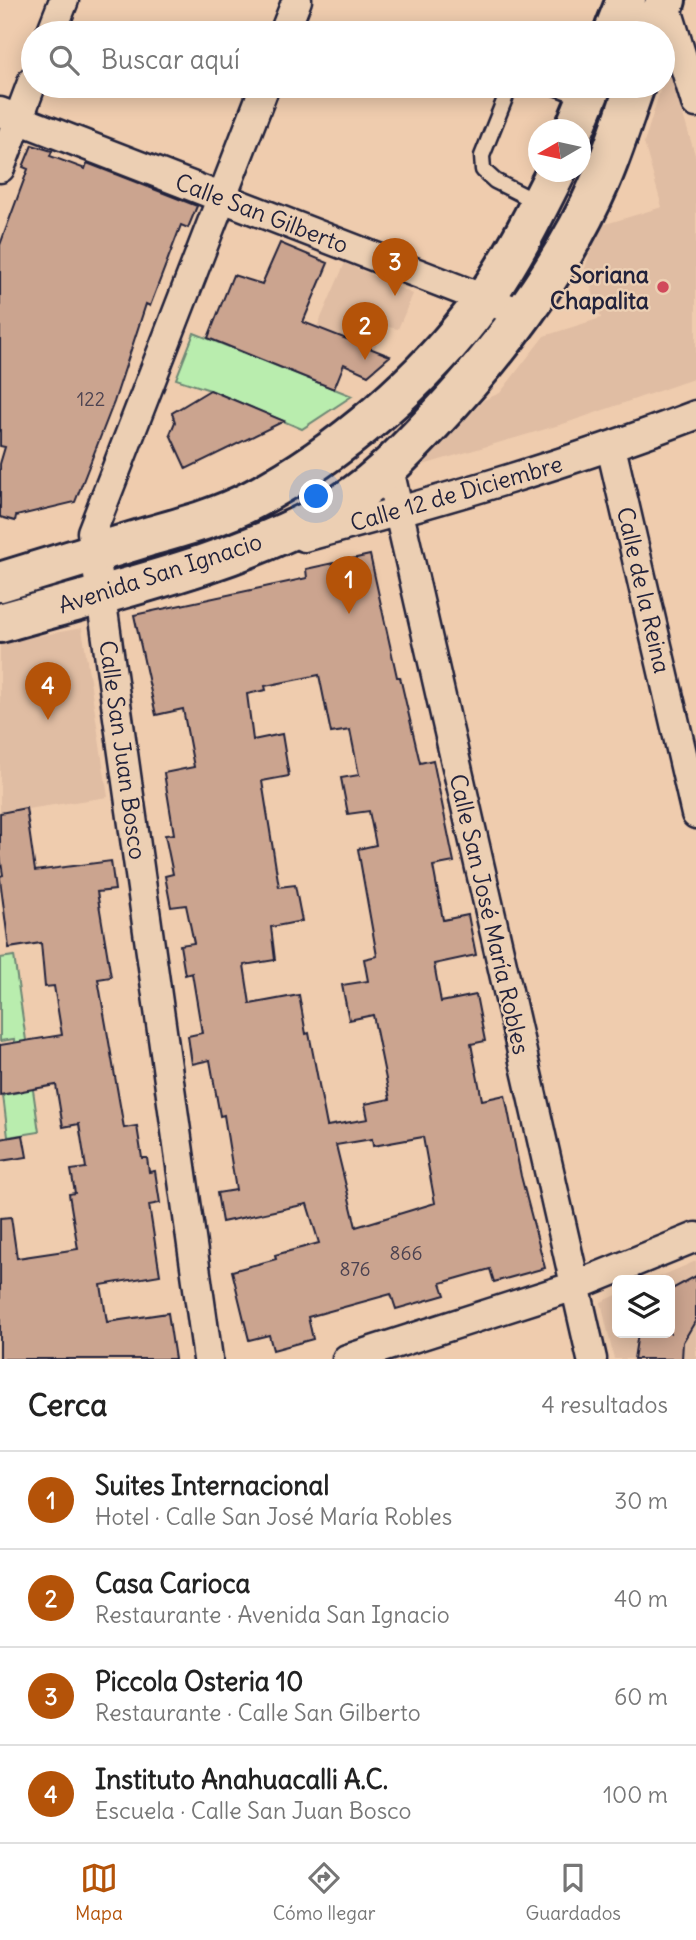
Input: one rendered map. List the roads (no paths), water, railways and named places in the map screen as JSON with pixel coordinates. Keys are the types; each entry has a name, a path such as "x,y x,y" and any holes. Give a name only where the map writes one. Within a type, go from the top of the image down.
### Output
{"street":[{"path":"56,21 64,0"},
{"path":"289,21 297,0"},
{"path":"618,21 626,0"},
{"path":"675,47 696,103"},
{"path":"0,169 9,115 21,98"},
{"name":"Calle San Juan Bosco","path":"208,1359 92,533 260,98"},
{"name":"Avenida San Ignacio","path":"0,623 213,561 331,510 389,469 462,391 523,314 568,244 601,180 631,98"},
{"name":"Calle San Gilberto","path":"9,115 523,314"},
{"name":"Avenida San Ignacio","path":"0,582 186,526 251,501 315,463 409,385 448,346 485,299 528,230 548,188"},
{"name":"Calle 12 de Diciembre","path":"213,561 399,512 611,447 696,415"},
{"name":"Calle de la Reina","path":"611,447 696,814"},
{"name":"Calle San José María Robles","path":"389,469 592,1359"},
{"path":"347,1359 575,1286 696,1237"}],"lane":[{"path":"505,98 482,156 483,170 495,181 548,188"}],"place":[{"name":"Soriana Chapalita","path":"663,287"},
{"name":"Piccola Osteria 10","path":"395,296"},
{"name":"Casa Carioca","path":"365,360"},
{"name":"Suites Internacional","path":"349,614"},
{"name":"Instituto Anahuacalli A.C.","path":"48,720"}]}
